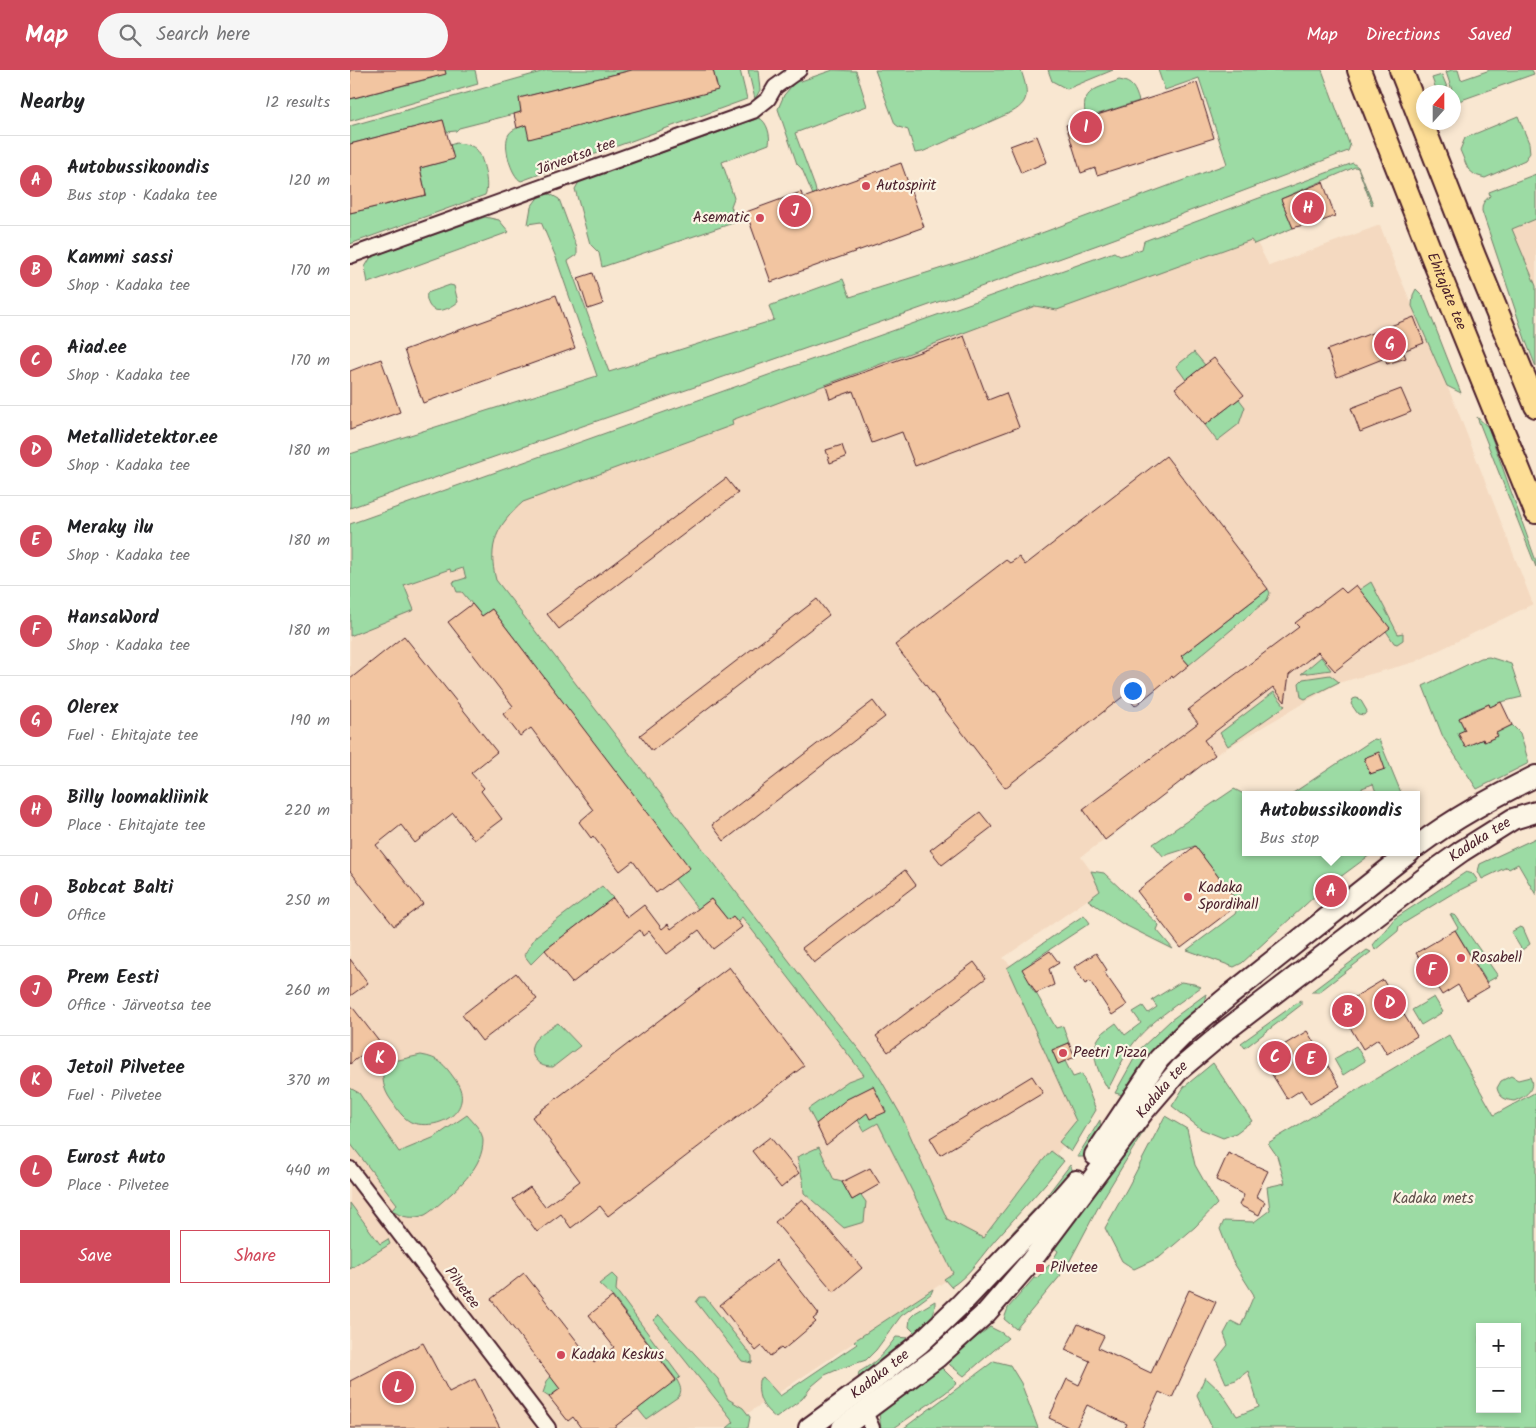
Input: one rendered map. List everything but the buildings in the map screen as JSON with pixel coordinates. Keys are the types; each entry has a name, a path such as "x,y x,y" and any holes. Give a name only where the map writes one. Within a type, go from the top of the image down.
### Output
{"main road":[{"name":"Ehitajate tee","path":"1359,70 1428,248 1536,512"},
{"path":"1401,70 1474,256 1536,406"},
{"name":"Kadaka tee","path":"1420,844 1478,805 1536,776"},
{"path":"1513,819 1536,803"},
{"name":"Kadaka tee","path":"842,1428 869,1420 986,1313 1031,1261 1160,1090 1180,1069 1225,1031 1434,871 1513,819 1536,812"},
{"path":"1513,819 1536,816"},
{"name":"Kadaka tee","path":"809,1428 912,1350 979,1285 1086,1170 1159,1059 1186,1032 1405,856"},
{"path":"1266,967 1261,989 1268,999"},
{"path":"1225,1031 1231,1011 1230,995"},
{"path":"979,1285 976,1297 979,1305 986,1313"},
{"path":"866,1386 862,1405 869,1420"}],"street":[{"name":"Järveotsa tee","path":"350,256 753,111 768,99 775,87 799,70"},
{"name":"Pilvetee","path":"350,1169 548,1428"}],"shaded area":[{"path":"1536,179 1536,321 1486,200"},
{"path":"1380,225 1396,268 1457,409 1533,604 1415,662 1338,683 1215,755 1081,857 1091,871 1100,891 1003,958 1014,968 1081,1124 959,1272 726,1428 350,1428 350,559 959,333 1250,229 1269,266"}],"green space":[{"path":"431,70 475,70 478,84 350,121 350,99 432,78"},
{"path":"548,70 632,70 520,98 521,111 518,113 459,128 456,131 446,132 443,120 350,144 350,126"},
{"path":"713,70 740,70 747,99 521,181 517,178 511,167 507,152 507,139 510,132 514,129 526,125 530,138 717,90"},
{"path":"748,70 758,70 760,90 755,99"},
{"path":"833,70 856,71 867,106 795,133 815,187 816,192 813,195 802,169 797,164 778,109 784,95 796,81"},
{"path":"875,70 1021,70 1026,94 1023,103 1012,112 922,152 915,153 908,130 895,124"},
{"path":"1048,70 1113,70 1067,89 1052,81"},
{"path":"1158,70 1322,70 1350,146 1348,151 975,289 350,508 350,454 597,376 555,255 541,222 528,224 531,207 539,196 550,194 559,199 577,248 577,255 568,261 609,372 774,320 769,306 843,279 850,297 977,257 1227,164 1199,78 1165,90"},
{"path":"1458,70 1461,80 1490,70 1532,70 1534,74 1461,100 1461,85 1450,85 1446,72"},
{"path":"1442,75 1446,85 1434,85 1432,78"},
{"path":"1119,80 1127,82 1133,87 1139,101 1086,118 1085,101 1088,96 1097,88"},
{"path":"1518,116 1529,143 1530,153 1525,160 1485,178 1475,175 1468,169 1460,150 1465,138"},
{"path":"759,118 768,129 769,144 722,162 734,198 731,206 736,222 602,267 599,253 590,244 575,189 579,182"},
{"path":"456,143 466,144 479,152 487,185 485,195 350,244 350,213 426,195 420,168 453,159 450,145"},
{"path":"1353,163 1358,167 1373,204 1372,206 1358,168 1355,167 1281,199 1293,228 1254,244 1251,240 1057,310 1035,306 732,420 733,425 523,502 507,519 496,536 493,556 496,580 869,1062 902,1117 947,1219 983,1238 1051,1151 1064,1161 970,1271 951,1287 944,1279 953,1273 878,1123 864,1131 858,1120 850,1125 840,1105 816,1124 808,1109 848,1081 864,1075 742,917 737,921 733,916 728,920 711,899 698,909 675,879 689,868 492,609 482,616 462,592 457,592 453,582 466,578 463,568 451,572 450,569 404,585 414,610 350,636 350,524 1114,252 1120,256 1142,249 1144,241"},
{"path":"1536,174 1536,219 1512,229 1536,286 1536,367 1482,211 1482,206 1490,196 1489,192"},
{"path":"485,217 499,220 509,232 368,283 365,267 371,257"},
{"path":"450,285 454,286 458,302 443,310 432,308 427,301 427,293"},
{"path":"1416,289 1423,296 1461,393 1447,386 1412,306 1413,295"},
{"path":"1194,352 1205,365 1186,380 1176,366"},
{"path":"1239,399 1245,407 1239,424 1217,441 1205,425"},
{"path":"1477,417 1488,427 1536,561 1536,567"},
{"path":"1371,582 1398,634 1403,633 1403,640 1397,644 1394,643 1359,590"},
{"path":"1268,589 1270,593 1267,600 1189,665 1181,656"},
{"path":"1321,657 1331,670 1301,674"},
{"path":"1489,657 1511,664 1522,697 1490,707 1489,704 1471,711 1459,718 1465,730 1458,734 1465,747 1483,739 1485,742 1497,736 1496,733 1512,725 1520,733 1529,763 1477,789 1443,737 1423,686 1481,658"},
{"path":"1330,675 1339,682 1305,699 1301,697 1299,683 1303,679"},
{"path":"1274,692 1285,706 1228,746 1220,733"},
{"path":"1353,699 1360,699 1367,711 1364,715 1358,714 1351,704"},
{"path":"1374,739 1379,740 1400,791 1376,791 1373,784 1362,788 1363,791 1296,791","holes":["1379,753 1384,769 1370,774 1364,758"]},
{"path":"1234,789 1242,793 1242,856 1369,856 1316,895 1242,963 1234,967 1187,950 1235,914 1239,904 1195,846 1163,856 1153,844"},
{"path":"1536,838 1536,895 1518,864 1482,879 1478,871 1480,864"},
{"path":"1091,871 1104,873 1159,925 1157,930 1173,949 1121,923 1088,900 1100,891"},
{"path":"1466,872 1473,874 1478,881 1450,895 1399,926 1398,931 1375,950 1373,945 1394,919"},
{"path":"602,886 613,898 545,950 531,964 524,955 536,936"},
{"path":"1450,914 1456,916 1498,976 1487,982 1455,930 1458,928"},
{"path":"1084,915 1090,923 1032,961 1031,987 1056,1028 1063,1026 1069,1043 1052,1050 1058,1064 1065,1061 1073,1077 1082,1074 1096,1110 1071,1152 1059,1142 1076,1121 1007,968"},
{"path":"1520,927 1523,928 1530,944 1522,950 1511,932"},
{"path":"1367,950 1371,952 1319,992 1311,992"},
{"path":"1181,982 1201,987 1148,1027 1131,1047 1108,1089 1096,1063 1095,1049 1100,1036 1116,1023 1125,1035 1141,1023 1133,1012 1143,1006 1148,1013 1157,1007 1152,1000"},
{"path":"1206,994 1204,1003 1180,1027 1130,1092 1123,1095 1115,1093 1139,1050 1171,1020"},
{"path":"1434,997 1443,1012 1421,1025 1412,1010"},
{"path":"1301,1000 1301,1005 1245,1048 1241,1043"},
{"path":"558,1023 580,1046 553,1067 543,1066 535,1059 532,1047 537,1038"},
{"name":"Kadaka mets","path":"1449,1035 1494,1115 1536,1092 1536,1428 1212,1428 1197,1395 1205,1377 1221,1392 1237,1416 1259,1407 1248,1371 1236,1380 1226,1383 1216,1360 1228,1345 1224,1334 1231,1321 1241,1326 1254,1295 1232,1260 1220,1229 1224,1221 1254,1222 1270,1210 1267,1187 1285,1183 1277,1156 1268,1143"},
{"path":"1356,1046 1365,1061 1343,1075 1334,1059"},
{"path":"421,1055 432,1058 444,1065 460,1089 461,1099 459,1108 453,1115 435,1124 424,1125 407,1120 391,1100 384,1084 383,1069 394,1061"},
{"path":"1213,1063 1252,1121 1236,1133 1223,1138 1201,1129 1172,1106 1184,1087"},
{"path":"1511,1076 1518,1080 1530,1077 1532,1086 1522,1097 1514,1101 1503,1098 1497,1088 1501,1081"},
{"path":"350,1088 359,1093 399,1152 435,1137 467,1115 483,1137 482,1150 475,1167 456,1189 427,1214 412,1217 396,1213 392,1210 397,1204 350,1143"},
{"path":"1156,1111 1102,1200 1065,1270 1053,1260 1058,1251 1053,1247"},
{"path":"1165,1116 1187,1129 1195,1165 1217,1204 1195,1227 1160,1257 1134,1269 1122,1261 1105,1228"},
{"path":"1100,1120 1101,1132 1087,1157 1077,1157"},
{"path":"819,1147 834,1180 842,1182 852,1200 861,1195 866,1202 864,1222 844,1228 804,1193 797,1157"},
{"path":"1070,1165 1074,1173 969,1289 960,1290 974,1279 1006,1239 1044,1199"},
{"path":"350,1203 380,1244 388,1239 390,1244 350,1269"},
{"path":"1049,1265 1061,1275 1016,1329 1004,1319 1008,1308 1034,1278 1037,1278"},
{"path":"612,1274 617,1279 616,1290 680,1377 677,1380 681,1391 680,1395 646,1419 638,1409 676,1379 613,1297 599,1284"},
{"path":"933,1289 931,1294 901,1316 876,1350 866,1360 825,1375 812,1386 802,1399 776,1418 764,1406 759,1392 759,1380 763,1377 780,1396 857,1344 854,1341"},
{"path":"700,1297 705,1297 752,1356 752,1363 742,1361 696,1302"},
{"path":"935,1301 933,1316 920,1338 909,1327 910,1318"},
{"path":"659,1315 718,1379 728,1399 743,1408 750,1417 748,1428 727,1428 734,1422 653,1320"},
{"path":"990,1327 1008,1338 964,1376 950,1365 948,1359"},
{"path":"896,1337 908,1338 914,1343 861,1378 858,1376 859,1372 880,1357"},
{"path":"994,1361 1010,1365 1021,1383 1038,1428 904,1428"},
{"path":"937,1363 957,1383 894,1428 881,1428 880,1410"},
{"path":"555,1372 565,1385 549,1397 543,1393 547,1381"}],"place":[{"name":"Bobcat Balti","path":"1086,127"},
{"name":"Autospirit","path":"866,186"},
{"name":"Billy loomakliinik","path":"1308,208"},
{"name":"Prem Eesti","path":"795,211"},
{"name":"Asematic","path":"760,218"},
{"name":"Olerex","path":"1390,344"},
{"name":"Autobussikoondis","path":"1331,891"},
{"name":"Kadaka Spordihall","path":"1188,897"},
{"name":"Rosabell","path":"1461,958"},
{"name":"HansaWord","path":"1432,970"},
{"name":"Metallidetektor.ee","path":"1390,1003"},
{"name":"Kammi sassi","path":"1348,1011"},
{"name":"Peetri Pizza","path":"1063,1053"},
{"name":"Aiad.ee","path":"1275,1057"},
{"name":"Jetoil Pilvetee","path":"380,1058"},
{"name":"Meraky ilu","path":"1311,1059"},
{"name":"Pilvetee","path":"1040,1268"},
{"name":"Kadaka Keskus","path":"561,1355"},
{"name":"Eurost Auto","path":"398,1387"}]}
